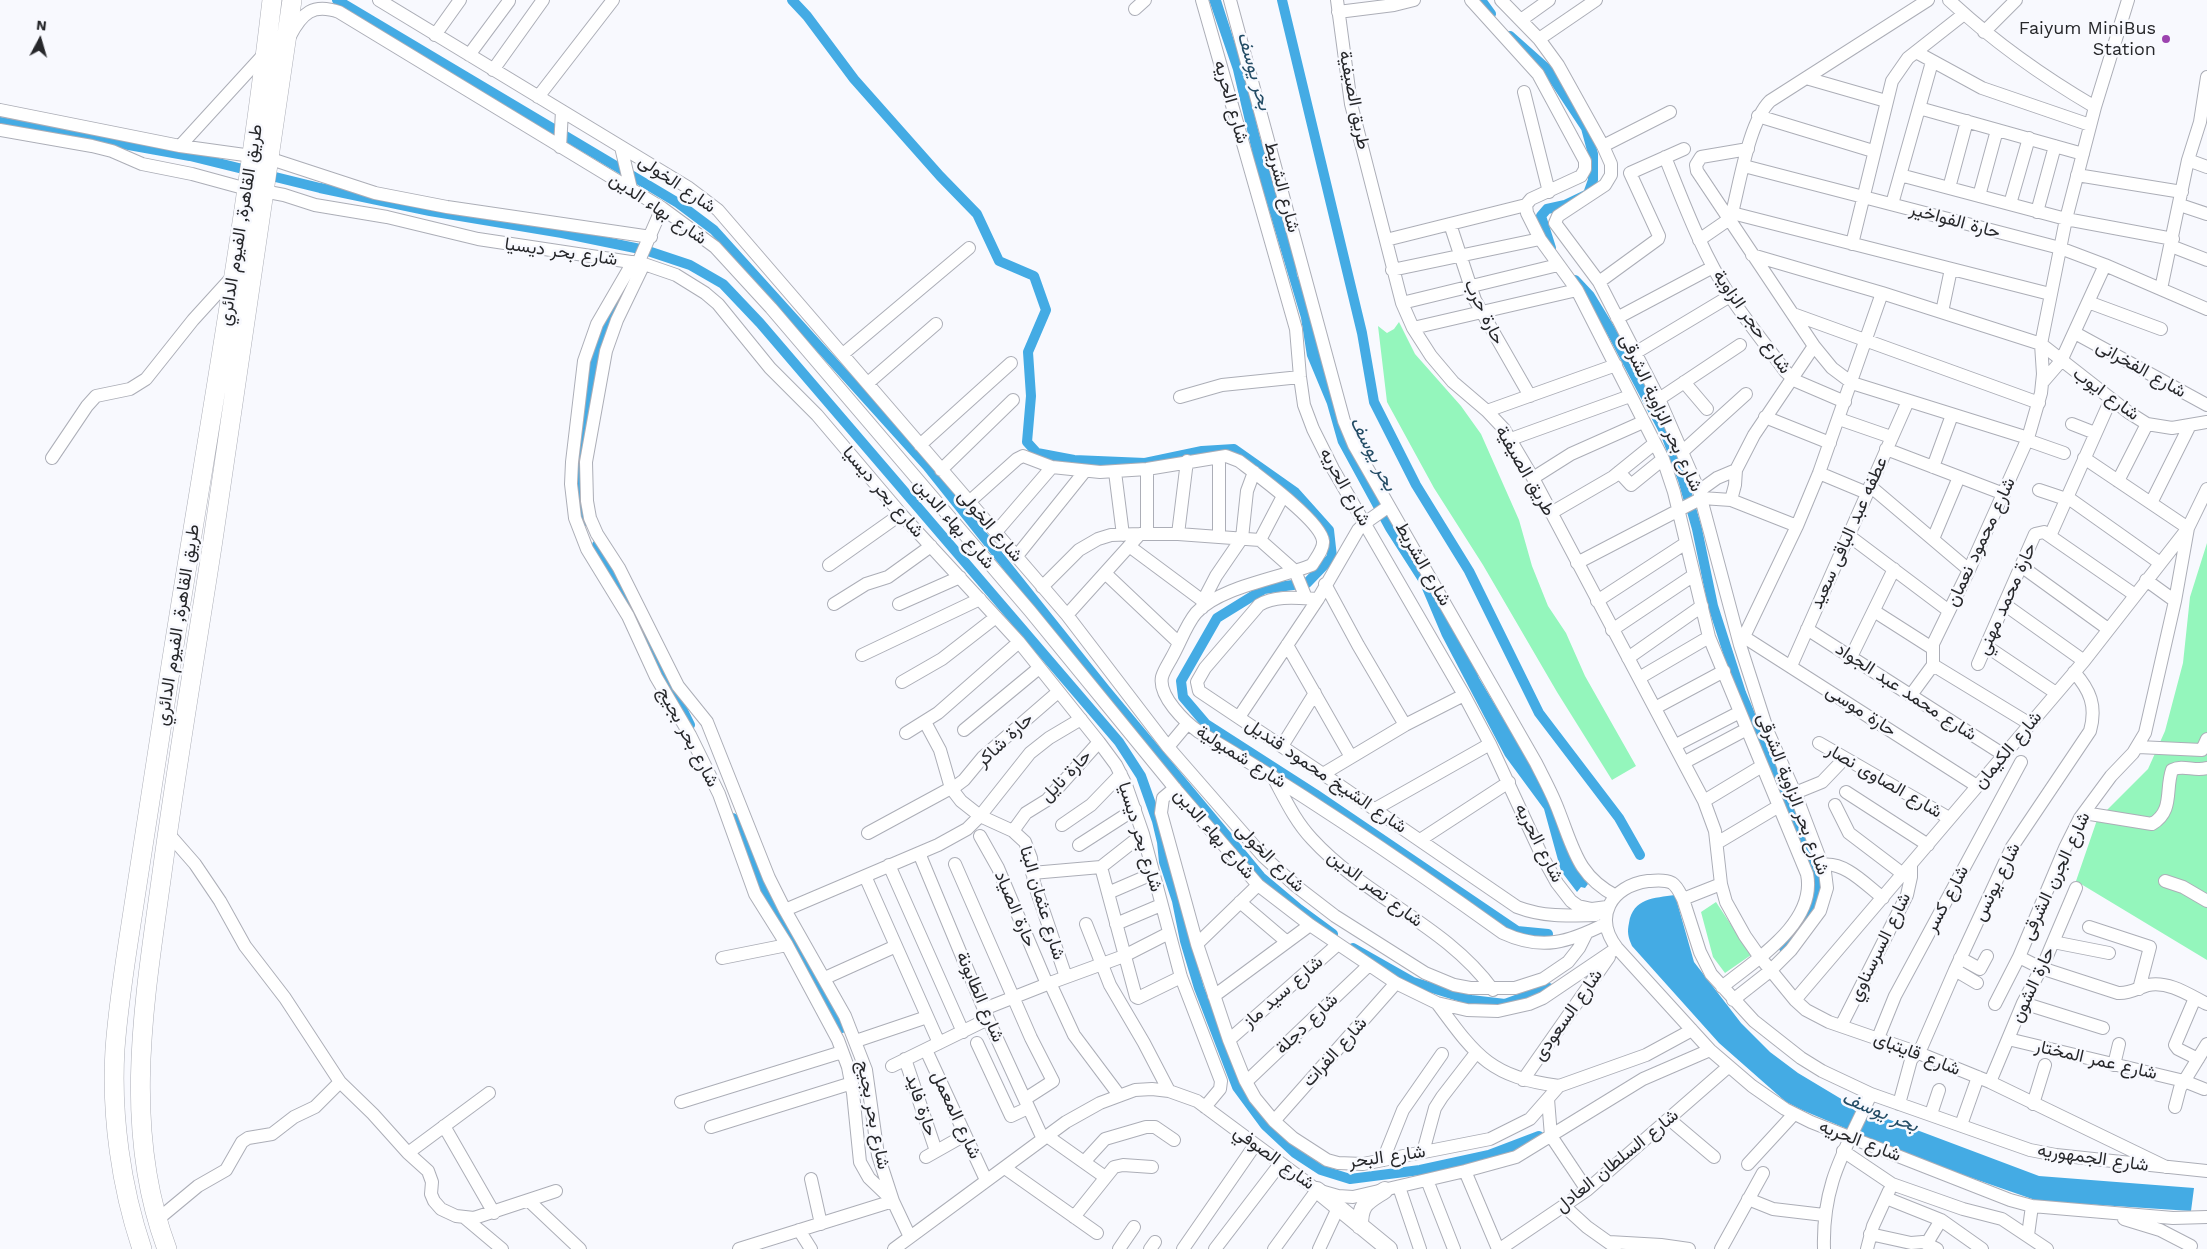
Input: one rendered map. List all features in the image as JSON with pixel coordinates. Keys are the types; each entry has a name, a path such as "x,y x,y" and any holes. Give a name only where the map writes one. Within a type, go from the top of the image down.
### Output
{"highway":[{"name":"طريق القاهرة, الفيوم الدائري","path":"264,135 266,52 272,0"},
{"name":"طريق القاهرة, الفيوم الدائري","path":"167,1249 157,1220 145,1158 139,1086 141,1032 167,832 230,428 256,188 264,135 284,47 292,0"},
{"name":"طريق القاهرة, الفيوم الدائري","path":"142,1249 122,1174 116,1111 115,1050 126,958 233,276 256,188"},
{"path":"126,958 150,962"}],"main road":[{"path":"1360,1226 1363,1206 1392,1189"},
{"path":"1317,1190 1388,1249"}],"street":[{"name":"شارع الخولى","path":"379,0 538,97 622,151 700,195 718,210 1067,615 1168,748 1263,856 1313,900 1386,950 1425,973 1454,985 1493,990 1515,988 1543,979 1557,971 1575,954 1586,934"},
{"path":"435,35 460,0"},
{"path":"493,70 543,0"},
{"path":"538,97 613,0"},
{"path":"1135,9 1145,0"},
{"name":"شارع الحريه","path":"1202,0 1296,329 1304,405 1313,429 1333,469 1370,519 1490,744 1542,856 1567,895 1578,906 1606,916 1607,933 1615,949 1710,1050 1752,1086 1794,1114 1852,1135 2010,1200 2032,1206 2178,1218 2207,1217"},
{"name":"شارع الشريط","path":"1230,0 1344,421 1354,445 1536,763 1558,810 1578,862 1598,885 1616,896"},
{"path":"1338,6 1394,5 1414,0"},
{"path":"1386,240 1526,205 1531,199 1581,176 1585,169 1585,161 1538,74 1471,0"},
{"name":"شارع بحر الزاوية الشرقى","path":"1502,0 1539,39 1558,65 1603,146 1610,164 1609,181 1601,189 1558,216 1555,220 1556,225 1599,282 1659,399 1683,451 1701,495 1768,732 1795,793 1822,865 1827,888 1820,911 1796,944 1770,970 1733,1000"},
{"path":"1521,20 1550,0"},
{"path":"1539,39 1596,0"},
{"path":"1699,240 1730,216 1758,116 1770,101 1928,0"},
{"path":"1949,0 1984,32 2038,72 2095,107"},
{"path":"1984,32 2016,0"},
{"name":"شارع محمود نعمان","path":"1933,665 1932,648 2004,494 2028,439 2039,403 2042,384 2041,344 2066,220 2095,107 2128,0"},
{"path":"468,55 509,1"},
{"name":"طريق الصيفية","path":"1338,6 1351,104 1402,303 1413,328 1442,369 1465,393 1487,411 1511,439 1533,478 1704,801 1717,843 1721,884"},
{"name":"شارع بهاء الدين","path":"284,47 297,22 305,14 316,9 328,8 339,12 630,184 715,247 770,308 1030,612 1175,788 1258,885 1337,945 1396,983 1437,1003 1475,1011 1514,1008 1543,998 1615,949"},
{"path":"1852,244 1886,101 1896,72 1916,52 1964,14"},
{"path":"180,146 266,52"},
{"path":"1916,52 1982,88 2090,125"},
{"path":"1892,204 1932,62"},
{"path":"1806,78 1886,101"},
{"path":"2162,289 2188,160 2204,123 2207,80"},
{"path":"1524,92 1549,192"},
{"path":"1918,108 2082,154"},
{"path":"0,110 260,161 375,193 447,207 650,237"},
{"path":"1603,146 1670,112"},
{"path":"561,142 562,114"},
{"path":"1758,116 1873,152"},
{"path":"1949,188 1967,121"},
{"name":"شارع بحر ديسيا","path":"0,130 92,146 112,151 142,164 256,188 315,205 395,219 478,239 638,263 676,275 705,293 718,304 770,368 817,414 901,514 1019,642 1099,742 1121,774 1143,834 1152,874 1181,977 1221,1082 1220,1089 1205,1107"},
{"path":"1979,196 1997,130"},
{"path":"2010,204 2029,138"},
{"path":"2038,212 2055,146"},
{"path":"1599,282 1658,238 1658,233 1630,173 1684,148"},
{"path":"1748,149 1701,157 1696,165 1696,171 1730,216 1752,255 1814,346 1832,368 1852,383 2028,439 2064,453"},
{"path":"622,151 630,184"},
{"name":"شارع حجر الزاوية","path":"1665,157 1699,240 1730,296 1792,378 1845,402"},
{"path":"2188,160 2207,167"},
{"name":"حارة الفواخير","path":"1744,166 2060,248 2207,309"},
{"path":"1900,175 2066,220 2172,243 2207,260"},
{"path":"2077,175 2181,199 2207,214"},
{"name":"شارع بحر الزاوية الشرقى","path":"1526,205 1526,214 1540,239 1577,290 1663,459 1678,510 1709,637 1807,874 1809,889 1805,905 1797,919 1786,933 1722,987"},
{"path":"638,263 662,208"},
{"path":"1730,216 1852,244 2050,294"},
{"name":"حارة حرب","path":"1450,224 1470,287 1481,312 1530,396"},
{"path":"1392,270 1540,239"},
{"path":"843,354 969,248"},
{"path":"1752,255 1882,293 2041,344"},
{"name":"شارع بحر بجيج","path":"638,263 601,316 589,342 584,361 571,484 575,518 587,549 628,616 656,677 690,735 719,794 755,894 787,945 840,1046 852,1083 860,1162 869,1178 893,1201"},
{"name":"شارع بحر بجيج","path":"638,263 606,351 588,441 586,501 590,518 597,534 619,568 678,686 707,722 753,840 786,910 825,978 854,1038 866,1070 876,1146 893,1201 902,1245"},
{"path":"1402,303 1558,265"},
{"path":"2042,384 2061,361 2104,265"},
{"path":"1617,318 1713,267"},
{"path":"1942,312 1951,269"},
{"path":"52,458 87,406 96,396 130,388 146,379 193,320 233,276"},
{"path":"1413,328 1577,290"},
{"path":"1742,641 1819,473 1882,293"},
{"path":"1635,353 1730,296"},
{"path":"2088,302 2161,328"},
{"path":"1793,314 2039,403"},
{"path":"868,383 936,324"},
{"name":"شارع الفخرانى","path":"2075,333 2207,406"},
{"name":"شارع ايوب","path":"2041,344 2111,399 2147,424 2172,428 2199,423"},
{"path":"1659,399 1740,345"},
{"path":"1731,500 1736,470 1766,418 1814,346"},
{"path":"920,445 1011,363"},
{"path":"1487,411 1616,365"},
{"path":"1180,398 1222,385 1300,378"},
{"path":"1684,382 1707,408"},
{"path":"1683,451 1746,394"},
{"path":"1511,439 1630,396"},
{"path":"2050,536 2111,399"},
{"path":"942,470 1012,400"},
{"name":"عطفه عبد الباقى سعيد","path":"1791,666 1908,401"},
{"path":"2151,503 2199,423 2207,406"},
{"path":"1933,467 1952,415"},
{"path":"1766,418 1830,443"},
{"path":"1839,419 1933,467 2004,494"},
{"path":"1533,478 1571,454 1643,422"},
{"path":"2072,424 2096,433"},
{"path":"2118,481 2147,424"},
{"path":"1551,513 1619,472 1655,443"},
{"name":"شارع شمبولية","path":"969,502 1023,456 1052,467 1115,472 1147,469 1219,457 1233,458 1284,496 1310,521 1323,540 1321,550 1312,565 1246,585 1202,605 1165,670 1161,683 1165,696 1188,723 1199,732 1272,775 1427,879 1503,933 1520,940 1539,944 1564,942 1586,934 1606,916"},
{"path":"1219,457 1219,536"},
{"path":"2084,458 2188,528"},
{"path":"1619,472 1630,485 1663,459"},
{"path":"1178,534 1187,461"},
{"path":"996,532 1052,467"},
{"path":"1143,534 1147,469"},
{"path":"1577,563 1678,510 1701,495 1717,478 1736,470"},
{"path":"1016,557 1085,471"},
{"path":"1115,472 1126,540"},
{"path":"1042,586 1086,544 1111,535 1126,540 1202,605 1216,576 1242,538 1247,491 1254,472"},
{"path":"1819,473 1868,489 1933,539 1969,570"},
{"path":"1933,539 1959,477"},
{"path":"571,484 586,487"},
{"path":"2039,490 2066,498 2160,563"},
{"path":"1701,495 1731,500 1796,526"},
{"name":"شارع الكيمان","path":"1795,1000 2084,661 2188,528 2206,495"},
{"path":"1260,540 1284,496"},
{"path":"1239,718 1287,644 1312,598 1326,584 1353,538 1370,519 1388,507"},
{"path":"829,565 901,514"},
{"name":"شارع الجرن الشرقى","path":"2188,528 2175,601 2145,733 2138,747 2111,776 2084,813 2065,848 2019,957 2041,968 2118,994 2129,993 2153,984 2168,986 2207,1004"},
{"name":"حارة محمد مهني","path":"1978,664 2036,534 2042,531 2134,596"},
{"path":"1067,615 1105,573 1126,540 1143,534 1219,536 1260,540 1295,571 1312,598"},
{"path":"1848,535 1949,611"},
{"path":"1597,601 1686,543"},
{"path":"834,604 866,584 888,576 931,546"},
{"path":"2021,566 2108,629"},
{"path":"1851,657 1894,569"},
{"path":"1105,573 1179,643"},
{"path":"1612,630 1694,575"},
{"path":"898,604 960,577"},
{"path":"2146,580 2175,601"},
{"path":"1326,584 1358,645 1405,726"},
{"name":"شارع الشيخ محمود قنديل","path":"1312,598 1268,600 1259,605 1205,668 1197,682 1199,692 1282,746 1517,907 1551,916 1606,916"},
{"path":"862,655 980,599"},
{"path":"2004,604 2084,661"},
{"path":"1628,658 1702,606"},
{"path":"1874,610 1932,648"},
{"path":"902,682 942,659 996,617"},
{"name":"شارع محمد عبد الجواد","path":"1807,628 2004,755"},
{"path":"1639,678 1709,637"},
{"name":"حارة موسى","path":"1742,641 1791,666 1977,786"},
{"path":"906,733 938,714 1019,642"},
{"path":"1287,644 1352,757"},
{"path":"1986,646 2056,693"},
{"path":"1911,696 1933,665 2030,724"},
{"path":"964,730 1039,668"},
{"path":"1655,708 1724,671"},
{"name":"شارع يونس","path":"1899,1104 1908,1068 1916,1052 1922,1046 1957,964 2012,847 2090,731 2094,712 2093,702 2085,684 2074,672"},
{"name":"حارة شاكر","path":"868,833 964,780 983,757 1058,692"},
{"path":"1282,746 1315,693"},
{"path":"1323,774 1405,726 1464,695"},
{"path":"1676,746 1740,712"},
{"path":"786,910 919,853 967,829 980,816 1030,753 1049,738 1081,720"},
{"name":"شارع عثمان البنا","path":"925,722 940,750 952,788 966,807 980,816 1013,831 1025,842 1029,849 1032,873 1044,918 1066,977"},
{"path":"1168,748 1188,723"},
{"path":"1685,762 1747,729"},
{"path":"2138,747 2202,750 2207,740"},
{"name":"حارة نايل","path":"1013,831 1026,813 1047,800 1099,742"},
{"name":"شارع الصاوى نصار","path":"1819,743 1949,818"},
{"path":"1374,809 1490,744"},
{"path":"1795,793 1822,782 1831,775 1844,759"},
{"name":"شارع كسر","path":"1878,1038 1892,1001 2020,762"},
{"path":"1704,801 1762,766"},
{"path":"2084,813 2152,824 2159,820 2167,809 2172,770 2174,768 2202,770 2207,768"},
{"path":"1062,825 1091,805 1121,774"},
{"name":"شارع نصر الدين","path":"1272,775 1294,816 1322,849 1374,892 1456,948 1482,975 1493,990"},
{"path":"1420,840 1509,782"},
{"name":"شارع البحر","path":"1175,788 1163,798 1161,813 1197,944 1229,1040 1246,1082 1255,1098 1274,1121 1293,1138 1327,1160 1351,1165 1383,1160 1473,1143 1506,1132 1530,1119 1559,1086 1646,1055 1692,1030"},
{"path":"1846,792 1928,845"},
{"path":"1836,805 1849,833 1907,870"},
{"path":"1717,843 1779,806"},
{"path":"1079,845 1134,809"},
{"path":"167,832 195,864 220,901 245,946 285,998 340,1082 373,1114 408,1153 428,1171 432,1182 431,1194 441,1209 465,1218 502,1249"},
{"path":"1032,873 1101,867 1143,834"},
{"name":"حارة الصياد","path":"980,836 998,868 1074,1035 1118,1095"},
{"name":"شارع الطابونة","path":"919,853 986,1014 1026,1104 1045,1138"},
{"path":"955,864 1040,1058 1053,1081 1011,1116 977,1043"},
{"path":"889,865 962,1032"},
{"path":"1822,865 1838,865 1883,898"},
{"path":"1101,867 1137,998 1181,977"},
{"name":"شارع السرسناوي","path":"1842,1026 1906,895 1911,877 1907,870"},
{"path":"1108,893 1152,874"},
{"path":"865,876 939,1043"},
{"name":"شارع الجمهوريه","path":"1616,896 1628,887 1640,882 1661,880 1672,883 1679,890 1683,899 1704,962 1733,1000 1754,1021 1801,1058 1869,1097 1930,1114 2039,1152 2207,1171"},
{"path":"2165,880 2183,887 2207,901"},
{"path":"1683,899 1721,884"},
{"name":"شارع قايتباى","path":"1721,884 1726,902 1735,920 1759,956 1795,1000 1818,1017 1916,1052 1990,1082 2166,1167"},
{"path":"1197,944 1258,885"},
{"name":"حارة الشون","path":"1990,1082 2023,1003 2053,942 2076,888"},
{"path":"1606,916 1616,896"},
{"path":"1240,902 1287,942"},
{"path":"1116,924 1161,905"},
{"path":"1086,924 1110,985 1144,1042 1170,1091"},
{"path":"1214,996 1310,925"},
{"path":"2089,926 2150,947 2139,989"},
{"path":"892,1066 962,1032 986,1014 1013,998 1124,956 1169,933"},
{"path":"2053,942 2109,953"},
{"path":"722,958 787,945"},
{"name":"شارع سيد ماز","path":"1229,1040 1337,945"},
{"path":"825,978 896,946"},
{"name":"شارع السعودى","path":"1523,1080 1615,949"},
{"path":"1575,954 1586,969"},
{"path":"1957,964 1980,969 1987,956"},
{"path":"1995,1004 2019,957"},
{"path":"1957,964 1977,983"},
{"name":"شارع دجلة","path":"1246,1082 1368,966"},
{"name":"شارع الفرات","path":"1274,1121 1396,983"},
{"path":"2194,998 2175,1045 2178,1049 2198,1059"},
{"path":"1437,1003 1476,1053 1498,1069 1523,1080 1559,1086"},
{"path":"2023,1003 2103,1028"},
{"path":"681,1102 840,1046 854,1038 927,1017"},
{"name":"شارع عمر المختار","path":"2008,1039 2184,1081 2204,1089"},
{"path":"2114,1065 2119,1044"},
{"path":"2175,1108 2177,1095 2184,1081 2207,1044"},
{"name":"شارع المعمل","path":"926,1050 986,1180"},
{"name":"شارع الصوفي","path":"902,1245 986,1180 1083,1112 1118,1095 1135,1090 1152,1089 1184,1095 1205,1107 1317,1190 1331,1195 1346,1197 1392,1189 1516,1157 1643,1079 1710,1050"},
{"path":"1423,1152 1435,1108 1476,1053"},
{"path":"1383,1160 1403,1110 1442,1054"},
{"name":"حارة فايد","path":"905,1059 931,1154 965,1135"},
{"path":"2034,1104 2045,1065"},
{"name":"شارع السلطان العادل","path":"1499,1249 1587,1190 1728,1067"},
{"path":"1961,1125 1978,1077"},
{"path":"157,1220 198,1186 226,1170 242,1142 248,1138 272,1134 294,1117 316,1107 340,1082"},
{"path":"711,1127 852,1083"},
{"path":"1930,1114 1939,1090"},
{"path":"408,1153 489,1093"},
{"path":"1824,1249 1824,1215 1832,1179 1869,1097"},
{"path":"1548,1098 1551,1136 1587,1190"},
{"path":"855,1112 872,1108"},
{"path":"1748,1164 1794,1114"},
{"path":"1669,1119 1714,1157"},
{"path":"444,1126 494,1213"},
{"path":"1084,1162 1105,1139 1146,1127 1155,1127 1174,1140"},
{"path":"1045,1138 1105,1177"},
{"path":"1183,1249 1255,1145"},
{"path":"1843,1151 1892,1184 1964,1209 1994,1215 2028,1235 2047,1249"},
{"path":"1215,1249 1280,1164"},
{"path":"1074,1217 1114,1167 1118,1165 1152,1167"},
{"path":"1004,1168 1097,1233"},
{"path":"1465,1171 1499,1249"},
{"path":"1721,1249 1763,1173"},
{"path":"811,1179 821,1224"},
{"path":"1427,1180 1454,1249"},
{"path":"1867,1249 1870,1234 1892,1184"},
{"path":"1392,1189 1420,1249"},
{"path":"1274,1249 1317,1190"},
{"path":"465,1218 474,1218 494,1213 556,1192"},
{"path":"1886,1198 1940,1220 1982,1249"},
{"path":"1748,1199 1773,1209 1824,1215"},
{"path":"529,1201 580,1249"},
{"path":"739,1249 760,1246 799,1230 893,1201"},
{"path":"1564,1206 1587,1227 1614,1246 1661,1244 1684,1249"},
{"path":"2028,1235 2032,1206"},
{"path":"1319,1249 1338,1208"},
{"path":"2109,1213 2160,1230 2191,1246"},
{"path":"1870,1234 1923,1246 1940,1220"},
{"path":"1119,1249 1134,1227"},
{"path":"799,1230 811,1249"}],"green space":[{"path":"1399,322 1415,354 1461,406 1481,434 1519,520 1532,566 1548,606 1566,633 1585,676 1636,766 1612,780 1557,692 1483,565 1434,488 1387,402 1378,326 1387,333 1394,329"},
{"path":"2207,543 2207,960 2076,881 2097,820 2148,769 2165,731 2183,663 2190,597"},
{"path":"1716,902 1751,955 1725,973 1713,957 1701,912"}],"water":[{"path":"1209,0 1221,0 1242,65 1260,137 1295,253 1297,275 1315,319 1336,411 1466,643 1479,678 1542,784 1574,865 1588,884 1585,888 1581,887 1577,892 1561,871 1544,809 1505,756 1442,636 1420,584 1386,531 1338,443 1327,404 1307,356 1301,318 1254,160 1233,70"},
{"path":"1675,895 1694,962 1741,1023 1770,1052 1798,1073 1853,1106 2039,1176 2194,1188 2191,1211 2038,1201 1923,1161 1786,1102 1719,1043 1632,946 1628,929 1631,915 1635,908 1652,899"}],"waterway":[{"path":"337,0 678,203 714,230 927,466 1105,689 1261,877 1299,909 1333,934"},
{"path":"792,0 807,16 854,79 940,176 977,214 999,261 1034,276 1046,310 1028,352 1031,396 1027,442 1037,453 1074,460 1145,463 1202,451 1234,449 1295,492 1329,530 1332,557 1307,583 1264,589 1217,618 1181,681 1183,697 1206,724 1315,794 1517,931 1548,934"},
{"path":"1282,0 1362,333 1374,402 1416,485 1469,571 1539,713 1619,818 1640,855"},
{"path":"1481,0 1491,14"},
{"path":"1510,36 1547,69 1586,128 1593,154 1593,180 1588,194 1565,205 1547,209 1541,216 1551,248"},
{"path":"0,122 190,156 320,188 430,211 562,233 645,250 690,265 723,284 760,323 1119,742 1141,776 1157,821 1164,862 1177,901 1185,941 1199,988 1237,1087 1265,1125 1295,1153 1321,1170 1350,1179 1420,1170 1489,1155 1539,1136"},
{"path":"1575,280 1590,296 1610,329 1666,435 1683,480 1697,529 1713,606 1741,693 1819,874 1818,895 1806,921 1784,948"},
{"path":"586,521 579,497 579,450 599,339 620,301"},
{"path":"597,545 622,587 690,725"},
{"path":"733,818 763,890 842,1028"},
{"path":"1353,948 1413,982 1471,1000 1505,1004 1549,988"}],"place":[{"name":"Faiyum MiniBus Station","path":"2166,39"}],"water label":[{"name":"بحر يوسف","path":"1254,71"},
{"name":"بحر يوسف","path":"1373,454"},
{"name":"بحر يوسف","path":"1880,1112"}]}
